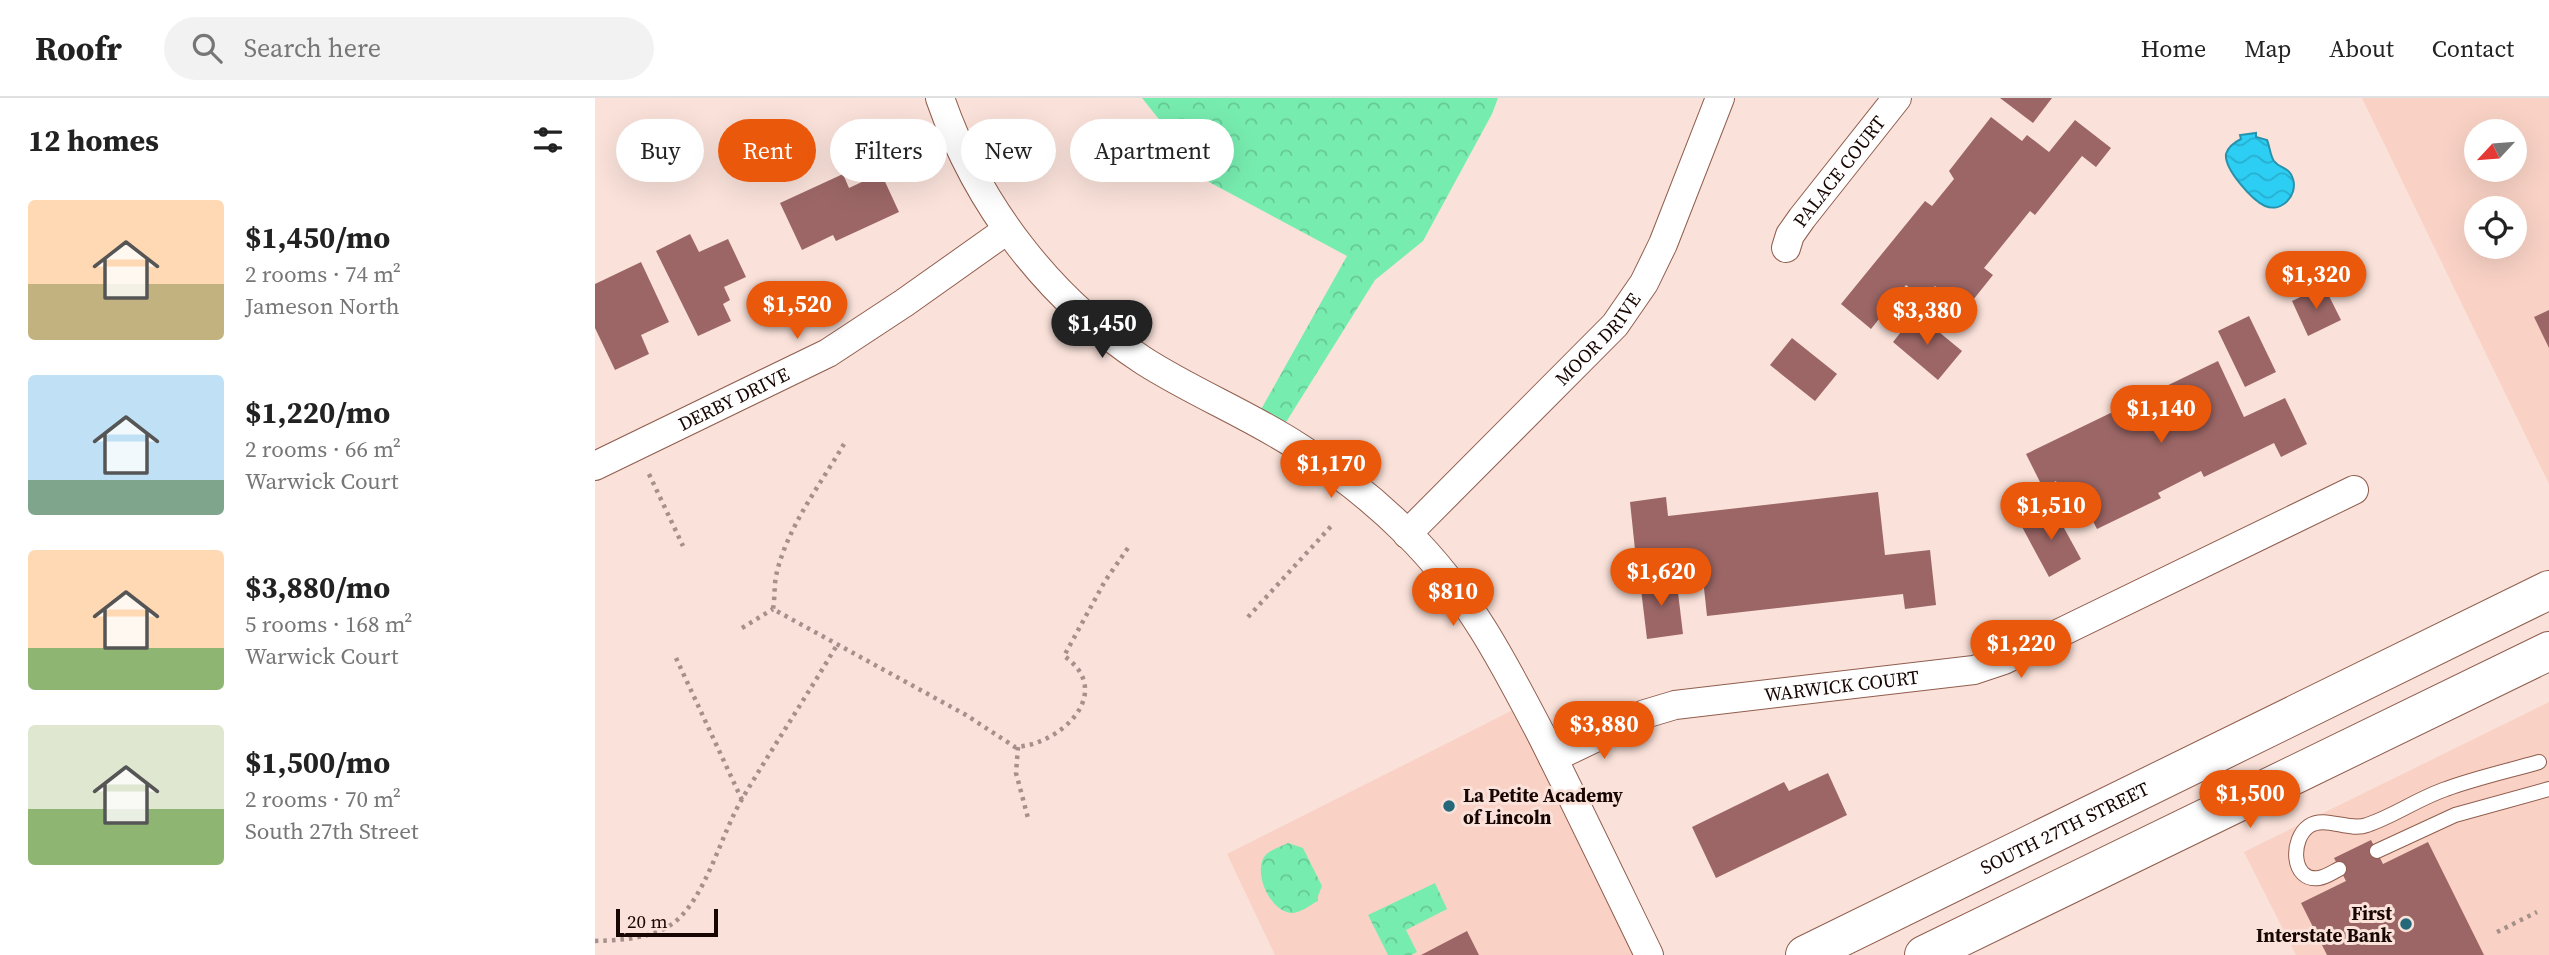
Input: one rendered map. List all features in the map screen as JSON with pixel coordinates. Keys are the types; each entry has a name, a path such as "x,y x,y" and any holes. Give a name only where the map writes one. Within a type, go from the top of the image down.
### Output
{"main road":[{"name":"SOUTH 27TH STREET","path":"1805,955 2549,590"},
{"path":"1924,955 2549,651"}],"street":[{"path":"940,98 963,156 1007,230 1052,285 1092,322 1144,361 1299,447 1356,488 1407,534 1468,604 1502,658 1649,955"},
{"name":"MOOR DRIVE","path":"1407,534 1615,325 1644,283 1663,244 1720,98"},
{"name":"PALACE COURT","path":"1786,248 1790,235 1802,218 1897,98"},
{"name":"DERBY DRIVE","path":"595,466 828,353 1007,230"},
{"name":"WARWICK COURT","path":"1553,758 1645,714 1675,705 1975,670 2004,660 2354,490"}],"lane":[{"path":"2339,869 2320,878 2304,873 2298,865 2295,848 2298,839 2309,826 2322,822 2343,827 2364,827 2445,789 2539,762"},
{"path":"2377,851 2455,815 2549,789"}],"path":[{"path":"773,609 776,576 783,555 844,444"},
{"path":"645,467 683,546"},
{"path":"1248,617 1334,523"},
{"path":"773,609 966,715 1018,747 1048,738 1074,720 1084,692 1083,679 1064,656 1105,581 1129,545"},
{"path":"742,628 773,609"},
{"path":"595,942 658,931 673,924 687,910 741,800 837,645"},
{"path":"676,658 741,800"},
{"path":"1018,747 1016,773 1028,818"},
{"path":"2497,932 2537,912"}],"shaded area":[{"path":"2362,98 2549,98 2549,484"},
{"path":"2549,702 2549,955 2296,955 2244,852"},
{"name":"La Petite Academy of Lincoln","path":"1525,704 1649,955 1275,955 1227,854"}],"green space":[{"path":"1142,98 1498,98 1492,114 1423,241 1375,280 1278,435 1254,422 1347,256 1209,182 1234,182 1234,119 1159,119"},
{"path":"1288,843 1303,848 1322,886 1318,901 1293,913 1285,912 1272,900 1261,873 1264,857"},
{"path":"1435,883 1447,909 1406,930 1417,952 1411,955 1388,955 1368,915"}],"water":[{"path":"2256,133 2256,137 2267,140 2274,161 2290,172 2293,179 2291,196 2283,205 2277,207 2265,206 2253,197 2229,168 2227,151 2241,139 2240,135"}],"building":[{"path":"2000,98 2052,98 2033,123"},
{"path":"1991,117 2022,141 2027,135 2049,152 2075,120 2111,148 2096,167 2082,156 2035,215 2030,211 1984,268 1993,275 1965,310 1935,286 1924,299 1906,285 1871,329 1841,304 1925,201 1932,206 1954,179 1949,171"},
{"path":"830,180 846,182 849,188 862,182 885,182 899,212 836,241 833,235 802,250 780,203"},
{"path":"690,234 699,252 728,239 746,277 724,287 730,300 723,304 731,321 698,336 656,251"},
{"path":"641,262 669,322 641,335 649,354 615,370 595,328 595,284"},
{"path":"2324,286 2341,320 2308,336 2292,301"},
{"path":"2549,310 2549,348 2534,317"},
{"path":"1916,313 1962,351 1938,380 1893,342"},
{"path":"2249,316 2276,372 2245,387 2218,331"},
{"path":"1792,338 1837,374 1815,401 1770,365"},
{"path":"2218,361 2244,417 2285,398 2307,444 2281,457 2274,443 2204,477 2201,471 2158,493 2161,498 2097,529 2081,498 2067,505 2056,481 2043,488 2026,454"},
{"path":"1878,492 1885,555 1930,550 1936,605 1905,609 1903,594 1707,616 1703,579 1690,580 1687,553 1636,559 1630,502 1666,497 1668,516"},
{"path":"2053,508 2081,559 2049,577 2021,525"},
{"path":"1676,576 1683,634 1647,639 1640,581"},
{"path":"1828,773 1847,815 1716,878 1692,827 1784,782 1789,791"},
{"path":"2371,840 2383,864 2428,842 2484,955 2327,955 2301,903 2346,881 2334,858"},
{"path":"1467,931 1479,955 1421,955"}],"place":[{"name":"La Petite Academy of Lincoln","path":"1449,806"},
{"name":"First Interstate Bank","path":"2406,924"}]}
